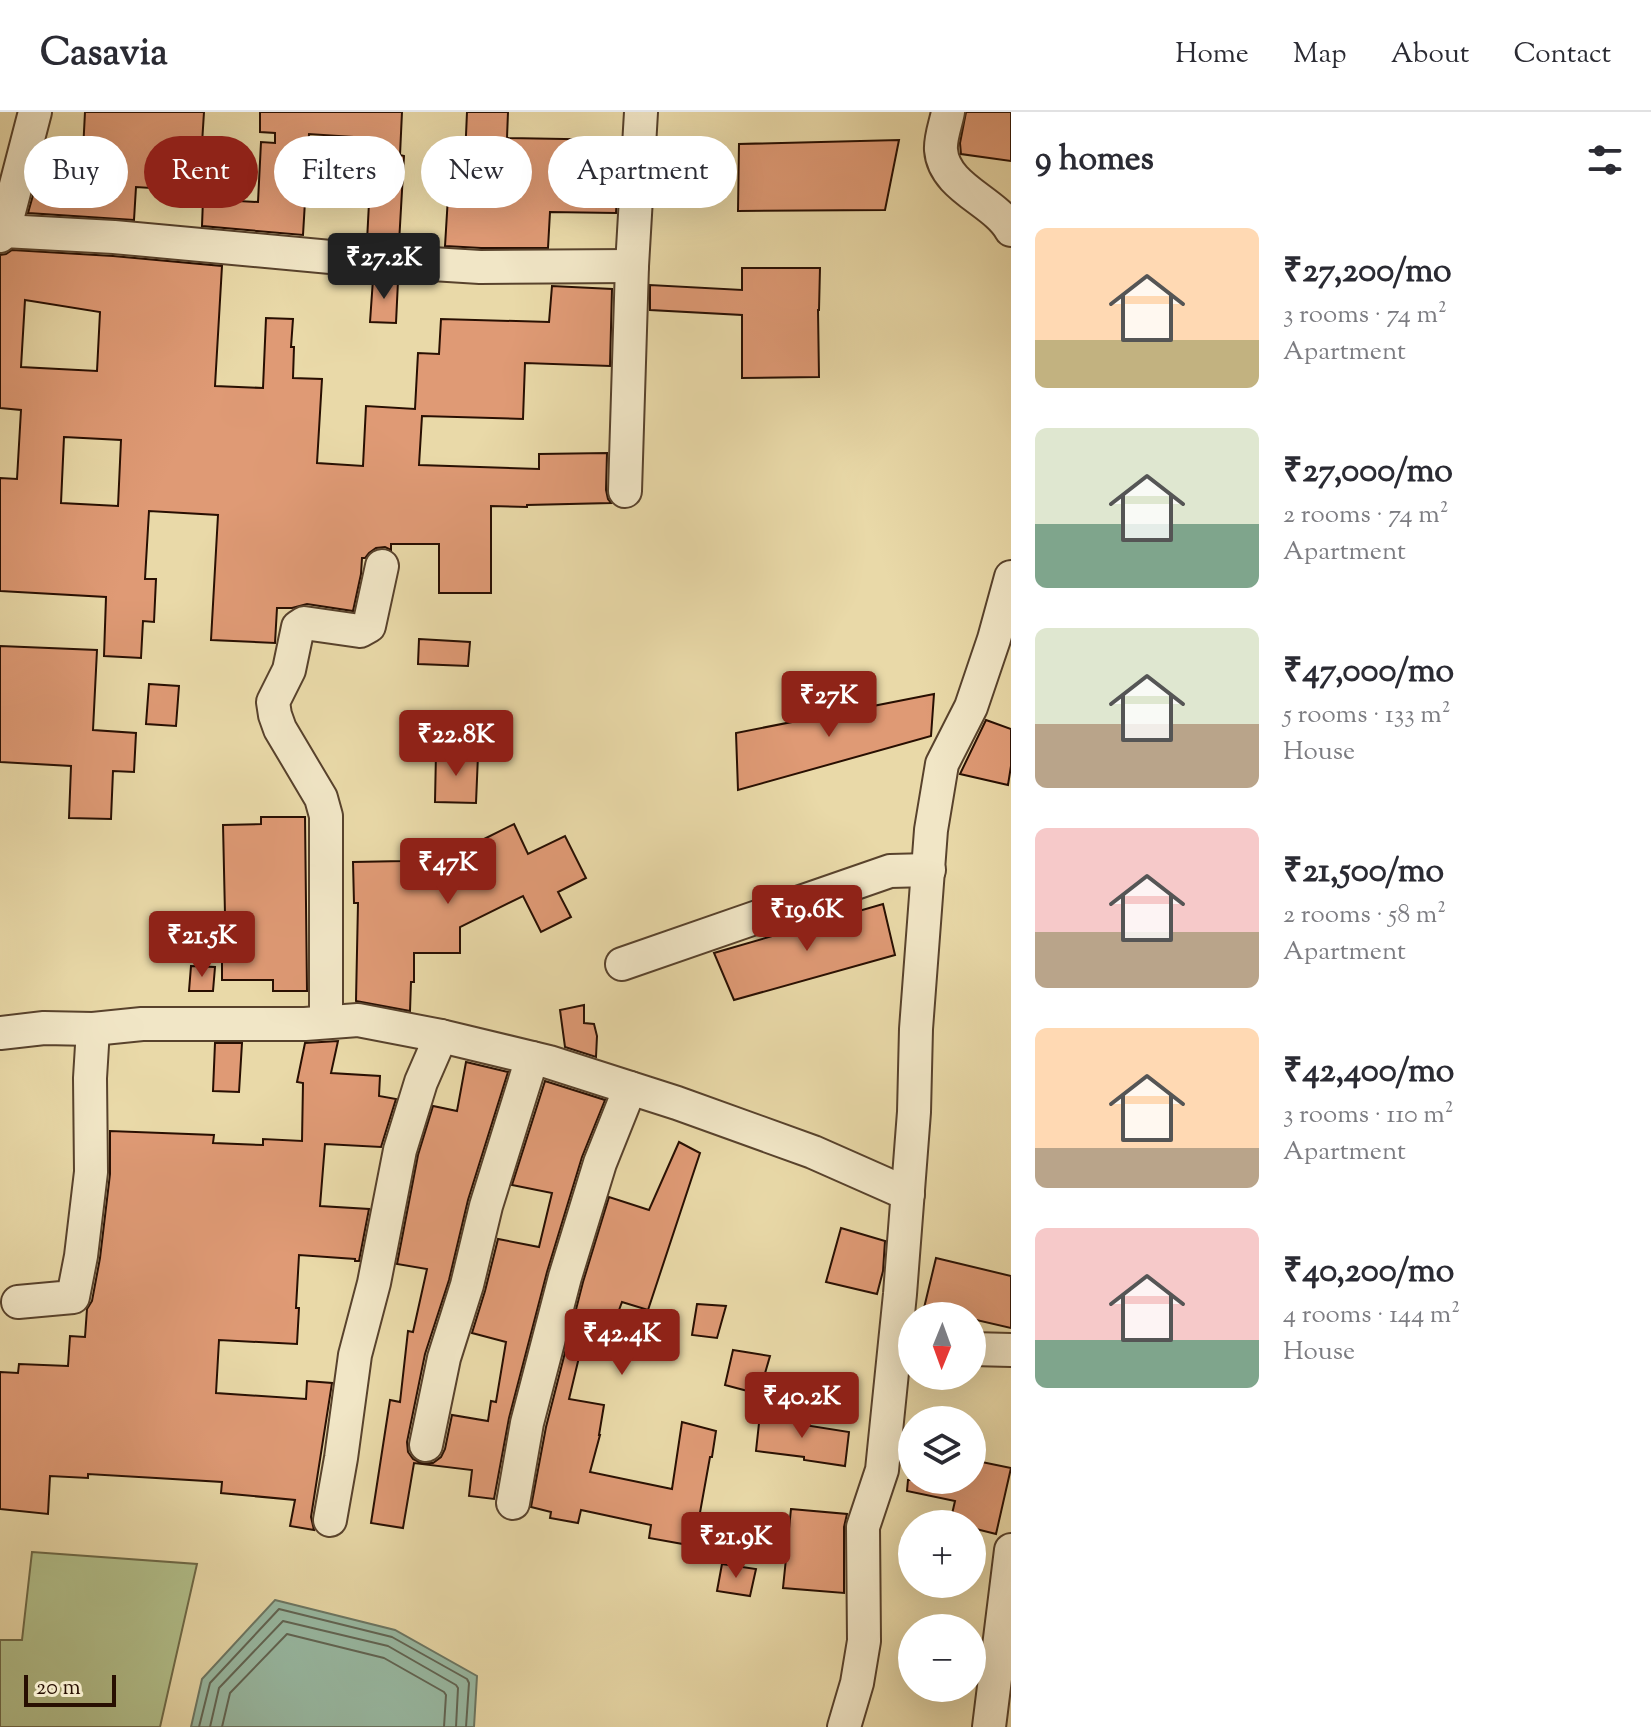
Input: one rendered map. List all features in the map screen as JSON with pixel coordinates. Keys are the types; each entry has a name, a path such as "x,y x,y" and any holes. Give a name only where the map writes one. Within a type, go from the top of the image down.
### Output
{"street":[{"path":"35,112 2,234 114,237 352,259 480,267 632,266"},
{"path":"625,491 632,266 641,112"},
{"path":"948,112 941,149 946,168 967,190 1006,221 1011,230"},
{"path":"326,1021 326,816 321,798 280,729 273,702 289,670 298,627 304,623 360,631 369,626 382,566"},
{"path":"904,1302 916,1029 931,830 942,764 971,707 1011,577"},
{"path":"622,964 890,871 929,870"},
{"path":"0,1033 142,1024 305,1024 358,1020 532,1058 630,1088 813,1152 908,1194"},
{"path":"18,1302 73,1297 91,1172 93,1029"},
{"path":"330,1520 355,1355 374,1283 400,1150 421,1082 441,1036"},
{"path":"426,1445 444,1358 467,1285 486,1206 532,1058"},
{"path":"513,1503 527,1423 565,1277 600,1163 630,1088"},
{"path":"986,1349 1011,1350"},
{"path":"844,1727 857,1683 864,1641 863,1527 882,1470 898,1376"},
{"path":"989,1727 1011,1550"}],"shaded area":[{"path":"32,1552 197,1564 160,1727 0,1727 0,1640 22,1640"}],"water":[{"path":"275,1600 395,1630 477,1676 474,1727 191,1727 202,1679"}],"building":[{"path":"85,112 204,112 202,136 144,136 144,188 136,187 134,220 28,213 29,208 128,208 128,136 84,136"},
{"path":"260,112 402,112 401,136 275,136 275,133 260,132"},
{"path":"467,112 508,112 507,136 466,136"},
{"path":"966,112 1011,112 1011,161 961,154"},
{"path":"532,138 548,139 548,208 616,208 616,213 550,212 548,248 445,246 447,208 532,208"},
{"path":"899,140 885,210 738,211 739,144"},
{"path":"261,142 274,143 274,208 305,208 303,235 202,226 203,208 258,208"},
{"path":"369,208 401,208 399,243 367,241"},
{"path":"12,250 222,266 215,386 263,388 266,318 293,319 293,378 322,379 317,463 363,466 366,406 415,409 418,353 439,354 441,319 549,322 552,286 612,289 610,366 525,363 523,419 422,416 419,465 539,469 539,454 607,453 606,490 611,503 491,506 491,593 439,593 439,544 391,544 391,550 376,548 362,558 353,611 307,604 277,608 275,643 211,640 218,515 149,511 145,579 156,579 154,622 143,621 141,658 104,656 106,597 0,591 0,478 17,479 21,410 0,408 0,255","holes":["25,300 100,312 97,371 21,367","64,437 121,440 118,506 61,503"]},
{"path":"742,268 820,268 819,377 742,378 742,315 650,310 650,285 742,290"},
{"path":"373,279 398,281 396,323 370,322"},
{"path":"419,639 470,642 468,666 418,664"},
{"path":"0,646 97,650 93,730 136,733 134,772 113,771 111,819 69,818 71,766 0,762"},
{"path":"149,684 179,686 176,726 146,724"},
{"path":"934,694 931,736 738,790 736,733"},
{"path":"986,720 1011,729 1008,785 960,774"},
{"path":"436,752 478,755 476,803 435,802"},
{"path":"261,817 305,817 307,991 273,991 273,980 222,980 222,914 225,914 223,825 261,824"},
{"path":"514,824 528,854 565,836 586,878 558,892 571,917 541,932 523,896 460,927 460,953 414,953 410,1011 356,1001 358,903 354,903 353,862 404,861 404,856 493,856 484,839"},
{"path":"883,904 895,955 734,1000 714,953"},
{"path":"191,966 215,967 213,991 189,991"},
{"path":"584,1005 584,1023 594,1024 597,1036 596,1057 565,1047 560,1010"},
{"path":"338,1041 331,1073 380,1076 379,1096 396,1099 381,1147 325,1144 320,1206 369,1209 359,1261 299,1255 297,1344 219,1340 216,1393 306,1399 307,1381 332,1383 311,1517 314,1530 290,1526 295,1500 221,1493 222,1482 88,1474 88,1478 50,1476 48,1514 0,1509 0,1372 18,1373 19,1364 68,1366 70,1336 85,1337 87,1309 92,1301 100,1258 110,1174 110,1131 214,1135 213,1143 263,1145 263,1139 302,1141 303,1083 297,1082 305,1043"},
{"path":"215,1043 242,1043 239,1092 213,1091"},
{"path":"466,1062 508,1072 425,1354 407,1442 408,1452 421,1463 433,1463 441,1457 452,1415 488,1421 491,1401 496,1402 506,1342 472,1333 498,1239 539,1247 552,1193 512,1185 545,1081 605,1100 582,1157 547,1272 509,1418 494,1499 469,1496 472,1470 414,1463 403,1528 371,1523 390,1400 400,1402 408,1331 413,1332 427,1269 397,1264 418,1155 433,1106 457,1111"},
{"path":"679,1142 700,1153 648,1310 622,1302 609,1337 586,1328 569,1399 604,1405 590,1472 672,1489 682,1422 716,1431 694,1546 649,1538 651,1525 581,1510 578,1523 550,1518 551,1512 531,1507 546,1427 583,1282 609,1197 649,1210"},
{"path":"841,1228 885,1241 883,1271 877,1294 826,1282"},
{"path":"936,1258 1011,1276 1011,1328 986,1322 986,1302 925,1302"},
{"path":"697,1304 726,1306 717,1338 692,1335"},
{"path":"733,1350 770,1356 759,1394 725,1385"},
{"path":"760,1414 799,1419 798,1424 849,1432 845,1466 756,1451"},
{"path":"986,1463 1011,1468 996,1534 986,1532 986,1510 953,1510 955,1501 921,1494 986,1494"},
{"path":"791,1509 847,1514 844,1527 844,1593 783,1588"},
{"path":"722,1564 756,1569 750,1596 717,1591"}]}
